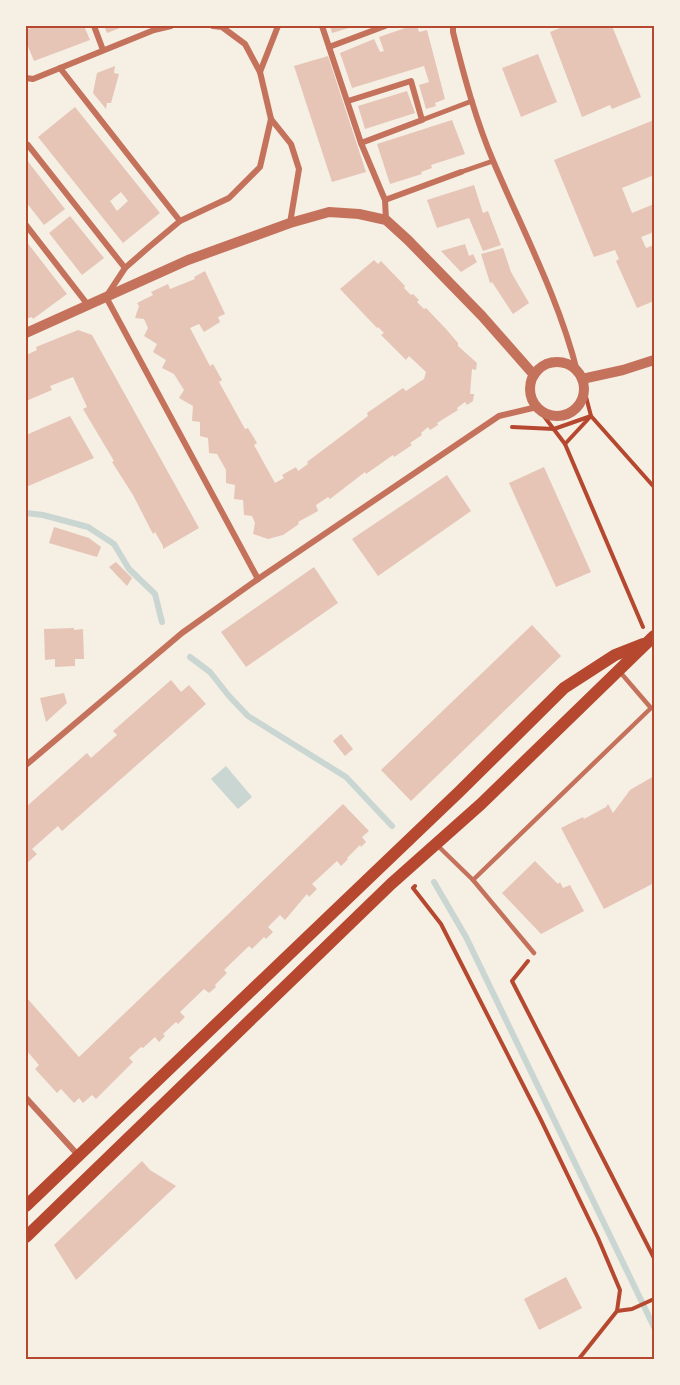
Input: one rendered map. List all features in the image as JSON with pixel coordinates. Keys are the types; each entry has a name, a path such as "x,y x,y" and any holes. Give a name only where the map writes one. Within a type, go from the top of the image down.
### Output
{"main road":[{"path":"26,1237 412,865 620,672 652,639"},
{"path":"26,1206 452,799 564,688 615,655 652,639"}],"street":[{"path":"93,26 103,50"},
{"path":"26,78 33,79 153,28 171,26"},
{"path":"213,26 224,26 245,44 260,72 271,119 291,144 299,169 290,223"},
{"path":"260,72 278,26"},
{"path":"322,26 361,143 385,200 386,220"},
{"path":"329,47 385,26"},
{"path":"453,26 472,101 493,161 568,337 584,387 583,397 573,411 557,416 549,415 537,407 530,393 534,375 542,367 554,363 569,366 579,375"},
{"path":"60,68 180,221"},
{"path":"348,101 411,81 422,120"},
{"path":"361,143 472,101"},
{"path":"106,297 125,268 180,221 229,198 260,167 271,119"},
{"path":"28,145 125,268"},
{"path":"385,200 493,161"},
{"path":"26,333 188,260 290,223 329,212 359,214 386,220 482,316 534,375"},
{"path":"26,225 88,305"},
{"path":"106,297 258,579"},
{"path":"579,375 654,360"},
{"path":"26,765 182,633 258,579 499,416 537,407"},
{"path":"26,1098 78,1155"}],"lane":[{"path":"473,880 651,708 620,672"},
{"path":"436,844 473,880 534,953"}],"path":[{"path":"579,375 591,416 654,487"},
{"path":"537,407 564,444 652,639"},
{"path":"499,416 507,427 554,429 591,416"},
{"path":"564,444 591,416"},
{"path":"412,865 422,879 413,888 441,924 540,1118 598,1238 620,1290 617,1311 578,1359"},
{"path":"534,953 512,981 654,1258"},
{"path":"617,1311 632,1310 654,1299"}],"shaded area":[{"path":"226,766 252,797 238,809 211,779"}],"building":[{"path":"35,26 84,26 90,40 34,61 27,44 26,30"},
{"path":"104,26 125,26 107,33"},
{"path":"330,26 355,26 332,33"},
{"path":"417,26 419,32 427,30 445,99 435,103 436,106 426,109 419,85 429,82 424,66 352,88 340,53 374,39 380,52 384,51 379,37"},
{"path":"565,26 612,26 641,97 612,109 610,105 582,117 550,32"},
{"path":"538,54 557,102 521,117 502,68"},
{"path":"328,56 366,172 332,182 294,66"},
{"path":"115,66 114,73 119,74 111,103 107,103 106,109 93,93 97,73"},
{"path":"407,91 415,113 365,129 358,106"},
{"path":"75,107 160,213 123,243 38,137","holes":["121,192 128,201 117,211 110,201"]},
{"path":"452,120 465,154 431,165 432,168 421,172 422,174 390,184 377,144"},
{"path":"654,120 654,175 622,188 632,213 654,204 654,232 641,237 646,248 654,245 654,301 637,308 616,261 619,259 615,250 594,257 554,160"},
{"path":"26,159 65,209 44,225 26,202"},
{"path":"474,185 483,213 488,211 501,245 483,251 469,218 437,228 427,200"},
{"path":"70,216 104,258 82,275 49,233"},
{"path":"26,241 67,294 33,319 32,317 26,319"},
{"path":"465,244 469,256 473,254 477,262 461,272 441,251"},
{"path":"503,248 511,272 529,303 513,314 492,282 490,283 481,254"},
{"path":"374,260 378,264 381,261 405,286 404,288 419,300 417,302 446,329 458,346 477,363 476,370 472,369 470,394 474,394 473,401 467,405 465,402 457,408 458,410 437,423 438,425 430,430 428,427 421,433 422,435 410,443 412,445 366,474 365,472 330,499 328,497 316,505 318,511 298,522 299,524 283,535 268,539 253,534 255,523 252,516 244,515 243,500 234,499 235,485 226,483 226,470 217,454 209,453 208,438 200,436 200,422 192,421 193,406 179,398 184,390 174,374 162,368 166,360 153,352 157,344 144,336 148,328 144,319 135,318 139,306 137,303 153,295 151,292 168,284 170,289 195,279 194,277 205,271 225,314 218,317 220,322 204,332 199,324 190,328 210,366 213,364 222,380 219,382 245,429 248,428 257,443 254,445 275,483 284,478 282,475 296,467 298,471 308,464 307,462 368,416 367,413 403,388 406,391 424,379 426,372 409,356 406,360 381,335 384,333 340,289"},
{"path":"78,330 92,335 199,528 163,549 83,409 87,407 73,377 50,386 52,390 26,401 26,355 37,350 36,347"},
{"path":"70,416 94,458 26,487 26,435"},
{"path":"544,467 591,572 556,587 509,483"},
{"path":"447,475 471,511 378,576 352,539"},
{"path":"54,527 89,538 101,547 97,557 49,543"},
{"path":"116,562 132,578 127,586 109,567"},
{"path":"314,567 338,603 246,667 221,632"},
{"path":"532,625 561,656 411,801 381,770"},
{"path":"74,628 74,630 83,629 84,659 75,659 75,666 55,667 55,659 45,660 44,629"},
{"path":"171,680 181,692 189,685 206,704 62,831 58,826 32,849 37,854 26,864 26,807 87,753 91,758 117,735 113,731"},
{"path":"64,693 67,703 46,722 40,698"},
{"path":"341,734 353,749 345,756 333,741"},
{"path":"654,776 654,883 604,909 561,828 583,817 584,819 608,804 613,813 630,790"},
{"path":"343,804 369,831 362,837 366,842 361,847 360,845 341,866 337,861 312,884 317,889 309,897 307,894 285,920 280,915 268,927 273,932 252,949 249,946 224,970 227,973 215,985 216,987 209,993 204,989 180,1012 185,1017 163,1034 165,1036 159,1042 155,1037 129,1058 133,1062 96,1099 92,1095 83,1103 79,1098 74,1103 61,1089 57,1093 35,1069 39,1065 26,1050 26,997 79,1057"},
{"path":"535,861 558,884 560,882 563,888 570,885 584,911 541,934 502,893"},
{"path":"142,1161 150,1170 176,1186 76,1280 54,1245"},
{"path":"566,1277 582,1308 539,1330 524,1299"}],"waterway":[{"path":"26,513 88,527 114,544 129,569 155,594 162,622"},
{"path":"190,657 210,672 248,716 346,777 392,826"},
{"path":"434,882 466,937 654,1327"}]}
